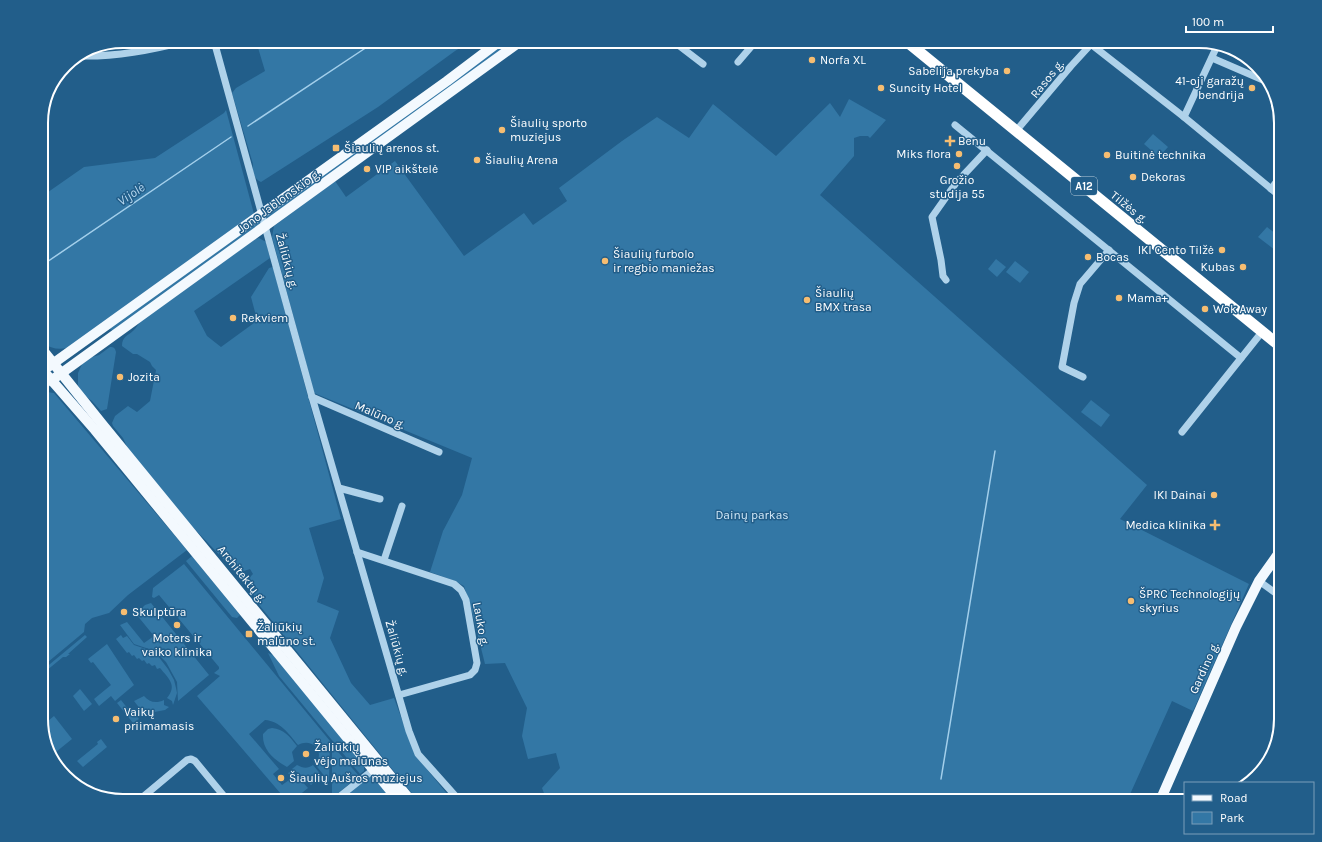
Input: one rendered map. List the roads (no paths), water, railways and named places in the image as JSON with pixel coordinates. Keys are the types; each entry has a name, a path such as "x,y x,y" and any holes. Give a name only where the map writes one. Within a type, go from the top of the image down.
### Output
{"highway":[{"name":"Tilžės g.","path":"915,48 1262,332 1274,338"}],"main road":[{"name":"Jono Jablonskio g.","path":"48,366 447,81 491,48"},
{"name":"Jono Jablonskio g.","path":"52,380 511,48"},
{"name":"Architektų g.","path":"48,356 98,427"},
{"name":"Architektų g.","path":"48,376 98,427 324,702 405,794"},
{"name":"Gardino g.","path":"1163,794 1236,627 1259,581 1274,560"},
{"name":"Architektų g.","path":"324,702 373,770 393,794"}],"street":[{"path":"90,56 130,53 160,48"},
{"name":"Žaliūkių g.","path":"216,48 312,397 409,732 418,754 454,794"},
{"path":"682,48 703,64"},
{"path":"738,62 750,48"},
{"name":"Rasos g.","path":"1016,131 1088,48"},
{"path":"1099,48 1274,192"},
{"path":"1184,117 1215,50"},
{"path":"1212,58 1259,78"},
{"path":"956,125 1241,358"},
{"path":"946,280 943,276 932,217 956,183 987,150"},
{"path":"1271,189 1274,185"},
{"path":"1083,377 1062,367 1074,303 1080,284 1109,250"},
{"path":"1182,432 1262,332"},
{"path":"48,383 52,380"},
{"name":"Malūno g.","path":"312,397 439,452"},
{"path":"339,488 380,499"},
{"path":"384,560 402,506"},
{"name":"Lauko g.","path":"357,552 454,584 461,590 466,600 477,663 475,670 470,675 399,695"},
{"path":"1259,581 1274,592"},
{"path":"146,794 190,759 195,761 222,794"},
{"path":"343,794 373,770"}],"waterway":[{"name":"Vijolė","path":"248,126 365,48"},
{"name":"Vijolė","path":"48,261 231,137"},
{"path":"941,779 995,451"}],"place":[{"name":"Norfa XL","path":"812,60"},
{"name":"Sabelija prekyba","path":"1007,71"},
{"name":"Suncity Hotel","path":"881,88"},
{"name":"41-oji garažų bendrija","path":"1252,88"},
{"name":"Šiaulių sporto muziejus","path":"502,130"},
{"name":"Benu","path":"950,141"},
{"name":"Šiaulių arenos st.","path":"336,148"},
{"name":"Miks flora","path":"959,154"},
{"name":"Buitinė technika","path":"1107,155"},
{"name":"Šiaulių Arena","path":"477,160"},
{"name":"Grožio studija 55","path":"957,166"},
{"name":"VIP aikštelė","path":"367,169"},
{"name":"Dekoras","path":"1133,177"},
{"name":"IKI Cento Tilžė","path":"1222,250"},
{"name":"Bocas","path":"1088,257"},
{"name":"Šiaulių furbolo ir regbio maniežas","path":"605,261"},
{"name":"Kubas","path":"1243,267"},
{"name":"Mama+","path":"1119,298"},
{"name":"Šiaulių BMX trasa","path":"807,300"},
{"name":"Wok Away","path":"1205,309"},
{"name":"Rekviem","path":"233,318"},
{"name":"Jozita","path":"120,377"},
{"name":"IKI Dainai","path":"1214,495"},
{"name":"Medica klinika","path":"1215,525"},
{"name":"ŠPRC Technologijų skyrius","path":"1131,601"},
{"name":"Skulptūra","path":"124,612"},
{"name":"Moters ir vaiko klinika","path":"177,625"},
{"name":"Žaliūkių malūno st.","path":"249,634"},
{"name":"Vaikų priimamasis","path":"116,719"},
{"name":"Žaliūkių vėjo malūnas","path":"306,754"},
{"name":"Šiaulių Aušros muziejus","path":"281,778"}],"park label":[{"name":"Dainų parkas","path":"752,515"}]}
